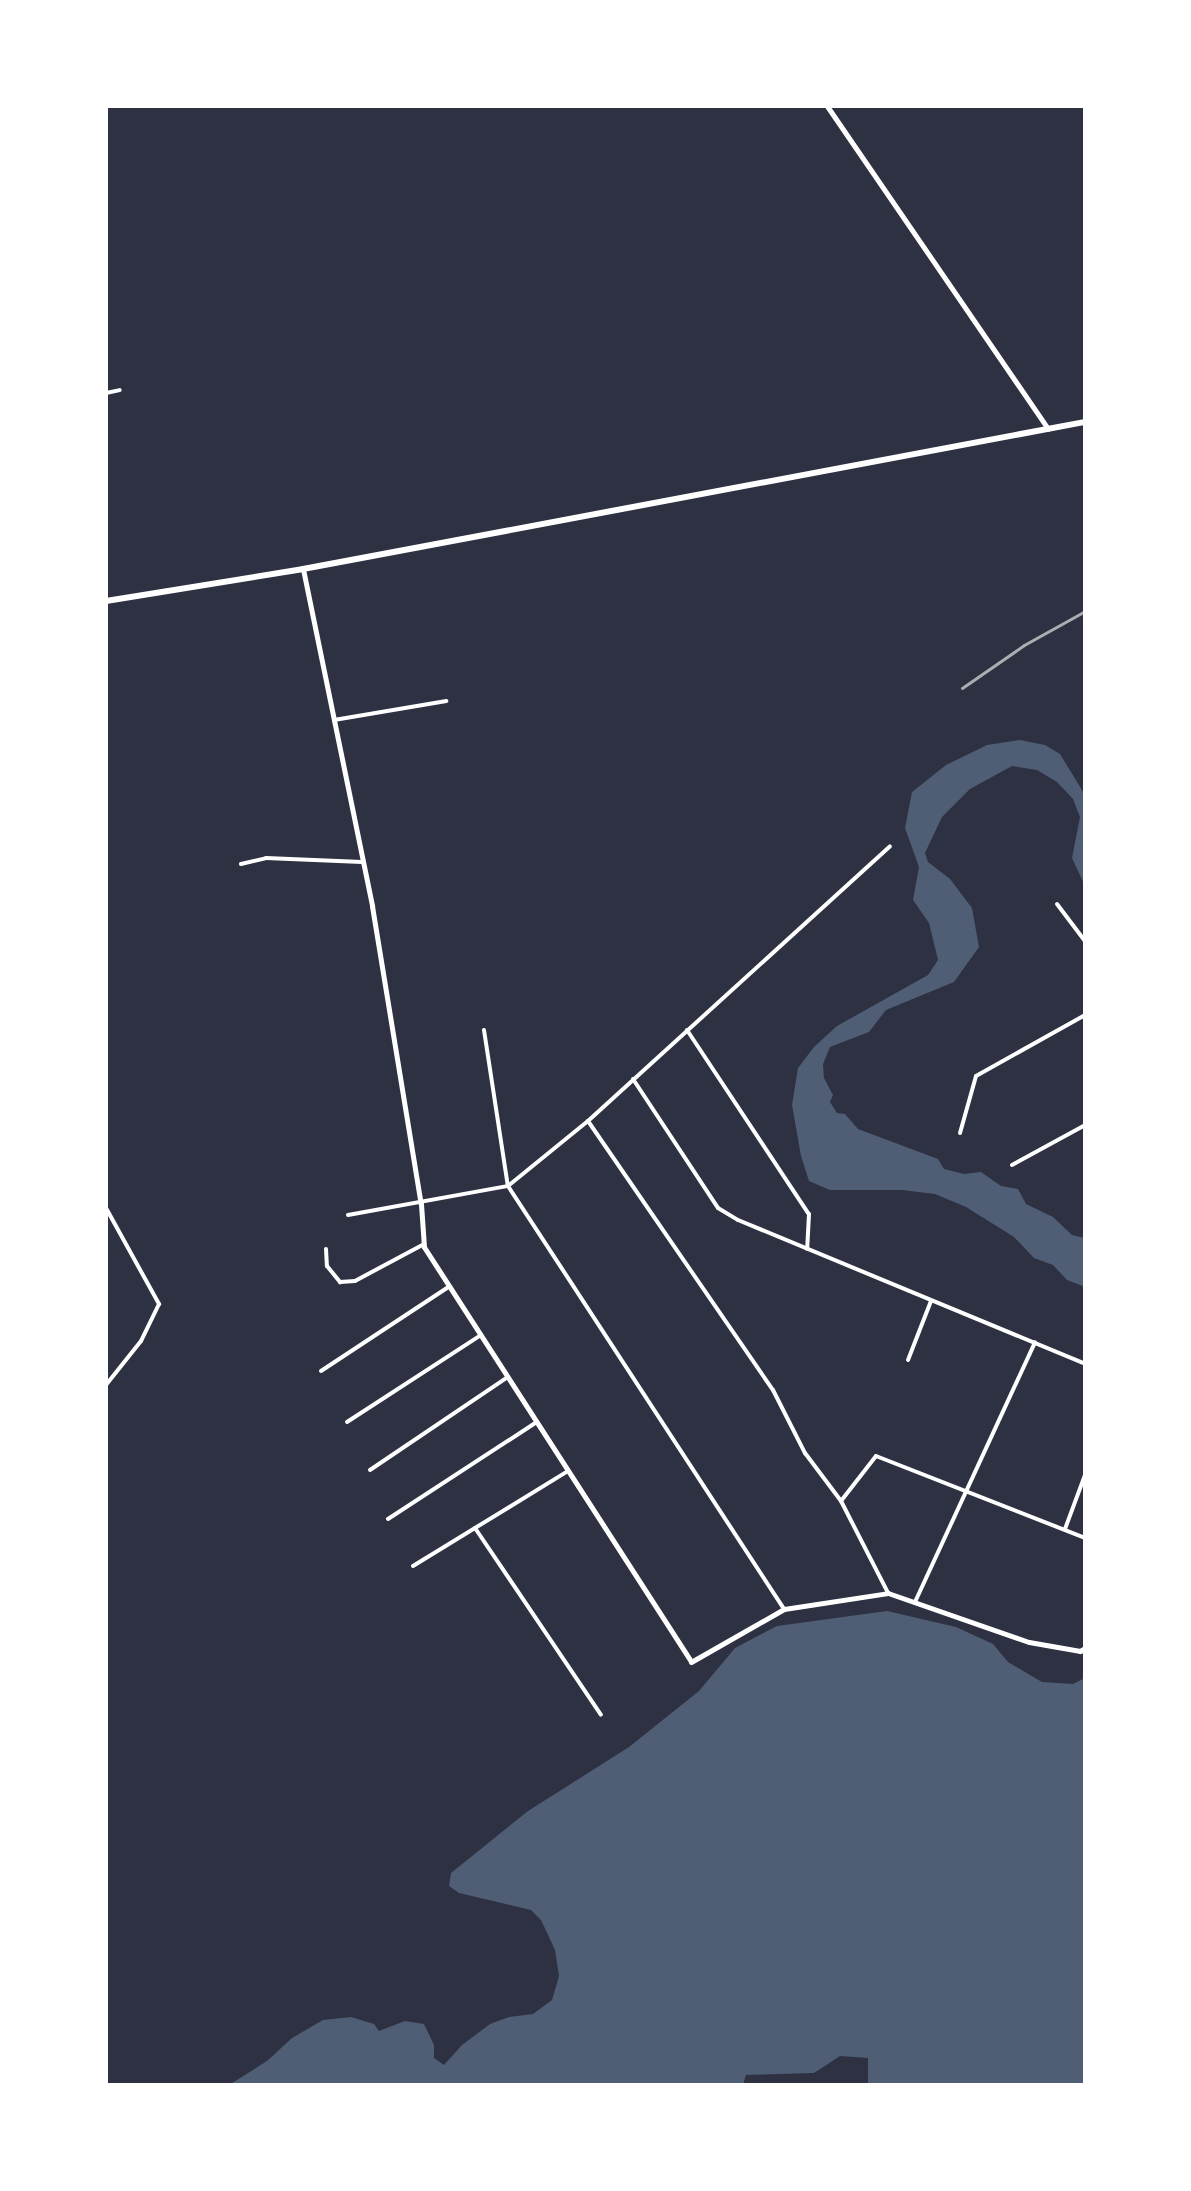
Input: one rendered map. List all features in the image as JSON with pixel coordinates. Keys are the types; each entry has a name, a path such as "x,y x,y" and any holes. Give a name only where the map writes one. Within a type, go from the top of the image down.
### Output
{"main road":[{"path":"106,601 303,569 1085,422"}],"street":[{"path":"827,106 1049,430"},
{"path":"106,393 120,390"},
{"path":"303,569 363,862 421,1204 424,1244 691,1662 784,1609 888,1593 1029,1642 1080,1651 1085,1648"},
{"path":"334,720 446,701"},
{"path":"348,1215 508,1186 588,1121 890,846"},
{"path":"241,864 266,858 363,862"},
{"path":"1057,904 1085,941"},
{"path":"960,1133 976,1076 1085,1015"},
{"path":"484,1030 508,1186 784,1609"},
{"path":"687,1030 809,1214 807,1249"},
{"path":"633,1079 718,1208 738,1220 1085,1364"},
{"path":"588,1121 773,1390 805,1453 841,1501 888,1593"},
{"path":"1012,1165 1085,1125"},
{"path":"106,1208 159,1304 146,1333 106,1385"},
{"path":"326,1249 327,1266 340,1282 355,1281 424,1244"},
{"path":"321,1371 450,1286"},
{"path":"908,1360 931,1301"},
{"path":"347,1422 481,1335"},
{"path":"915,1602 1035,1342"},
{"path":"370,1470 508,1377"},
{"path":"388,1519 537,1422"},
{"path":"841,1501 876,1456 1085,1538"},
{"path":"413,1566 568,1471"},
{"path":"1065,1530 1085,1475"},
{"path":"475,1528 601,1715"}],"water":[{"path":"1020,740 1045,745 1060,754 1085,795 1085,886 1072,858 1080,817 1073,799 1057,782 1037,770 1012,766 970,789 942,817 925,853 928,862 950,879 972,908 979,947 954,982 886,1010 869,1032 830,1047 823,1064 824,1078 833,1095 830,1102 837,1113 845,1114 858,1129 938,1159 944,1169 964,1174 981,1172 1001,1186 1018,1189 1026,1204 1053,1217 1072,1235 1085,1238 1085,1287 1067,1280 1053,1265 1034,1258 1014,1237 966,1207 935,1194 902,1190 830,1190 809,1181 792,1105 798,1068 814,1047 837,1026 928,975 938,960 929,923 913,900 919,867 905,828 912,792 946,765 987,745"},
{"path":"887,1611 956,1627 993,1644 1008,1662 1042,1682 1073,1684 1085,1678 1085,2085 868,2085 868,2058 840,2056 814,2073 746,2075 743,2085 229,2085 267,2061 292,2038 323,2020 351,2017 374,2024 379,2031 405,2021 424,2024 434,2045 434,2058 444,2065 462,2045 490,2024 509,2017 533,2014 552,2000 559,1976 555,1950 541,1920 531,1910 459,1893 449,1886 451,1873 528,1811 629,1747 699,1691 735,1648 777,1626"}],"railway":[{"path":"962,688 1024,645 1085,611"}]}
